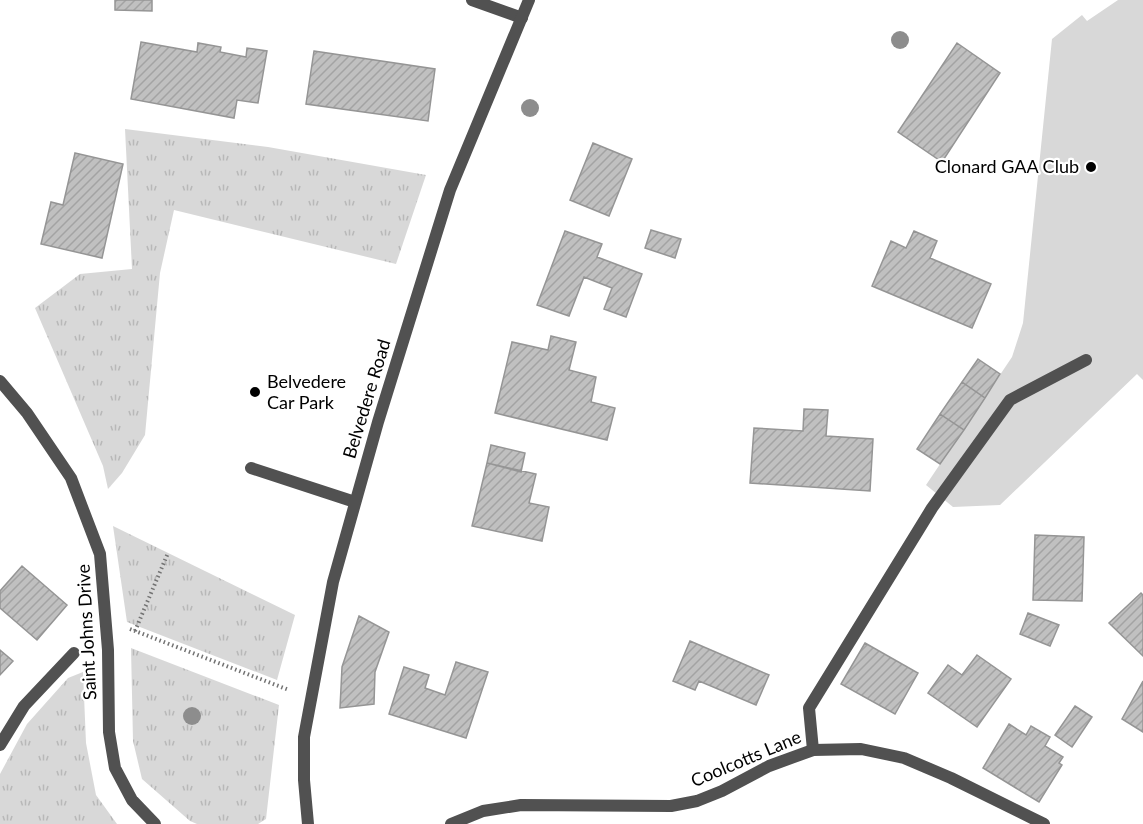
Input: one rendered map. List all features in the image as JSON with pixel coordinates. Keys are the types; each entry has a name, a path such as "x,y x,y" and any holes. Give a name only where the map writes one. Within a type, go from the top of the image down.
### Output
{"street":[{"path":"472,0 522,18"},
{"name":"Belvedere Road","path":"307,824 304,737 333,582 450,190 529,0"},
{"path":"813,750 809,708 932,508 1010,400 1086,360"},
{"name":"Saint Johns Drive","path":"0,381 27,412 71,478 100,554 106,628 110,732 115,768 132,800 154,824"},
{"path":"251,468 355,502"},
{"path":"0,745 24,706 74,653"},
{"name":"Coolcotts Lane","path":"451,824 483,811 521,805 671,806 697,801 723,791 769,766 813,750 861,749 904,758 951,778 1044,824"},
{"path":"307,824 313,824"}],"path":[{"path":"135,631 168,553"},
{"path":"106,628 127,628 285,690 312,693"}],"green space":[{"name":"Clonard GAA Club","path":"1118,0 1143,0 1143,380 1137,374 1000,505 953,507 926,485 1012,357 1023,323 1052,39 1082,15 1087,21"},
{"path":"125,129 268,147 426,175 396,264 174,210 160,273 145,435 122,473 108,489 103,466 35,308 80,274 132,269"},
{"path":"113,526 295,615 277,680 127,622"},
{"path":"131,648 279,705 266,819 258,824 197,824 190,821 142,779 133,741"},
{"path":"83,672 86,743 96,795 117,824 0,824 0,774 27,724 68,678"}],"building":[{"path":"115,0 152,0 152,11 115,10"},
{"path":"141,42 197,52 198,43 221,47 220,52 246,57 247,48 267,51 258,103 237,100 234,118 131,99"},
{"path":"957,43 1000,73 942,162 898,132"},
{"path":"314,51 435,69 428,121 306,104"},
{"path":"593,143 632,159 609,216 570,200"},
{"path":"75,153 123,164 102,258 41,244 51,202 63,205"},
{"path":"651,230 681,239 675,258 645,248"},
{"path":"565,231 602,244 597,257 642,274 626,317 604,309 612,288 584,277 569,316 537,305"},
{"path":"914,231 937,241 930,258 991,284 972,328 872,286 891,241 906,248"},
{"path":"551,336 576,342 569,370 596,377 591,402 615,408 607,440 495,413 512,342 548,350"},
{"path":"978,359 1000,374 985,398 962,382"},
{"path":"962,382 985,398 964,430 940,414"},
{"path":"804,409 828,410 826,436 873,439 870,491 750,483 754,428 803,431"},
{"path":"940,414 964,430 940,464 917,449"},
{"path":"491,445 525,453 521,472 487,463"},
{"path":"487,463 536,474 529,503 549,507 542,541 472,526"},
{"path":"1035,535 1084,537 1082,601 1033,600"},
{"path":"22,566 67,605 37,640 0,608 0,591"},
{"path":"1141,593 1143,595 1143,656 1109,623"},
{"path":"1028,613 1059,625 1050,646 1020,634"},
{"path":"359,616 389,632 375,672 374,704 340,708 342,667"},
{"path":"690,641 769,675 756,705 699,681 695,690 673,681"},
{"path":"865,643 918,673 895,714 841,684"},
{"path":"0,650 13,661 0,675"},
{"path":"977,655 1011,679 977,727 928,693 948,665 962,675"},
{"path":"456,662 488,672 466,738 389,714 404,667 429,675 425,688 445,695"},
{"path":"1143,681 1143,732 1122,719"},
{"path":"1075,706 1092,717 1072,747 1055,735"},
{"path":"1009,724 1026,735 1031,726 1050,737 1045,746 1063,757 1059,763 1062,765 1039,802 983,768"}],"place":[{"name":"Clonard GAA Club","path":"1091,167"},
{"name":"Belvedere Car Park","path":"255,392"}]}
